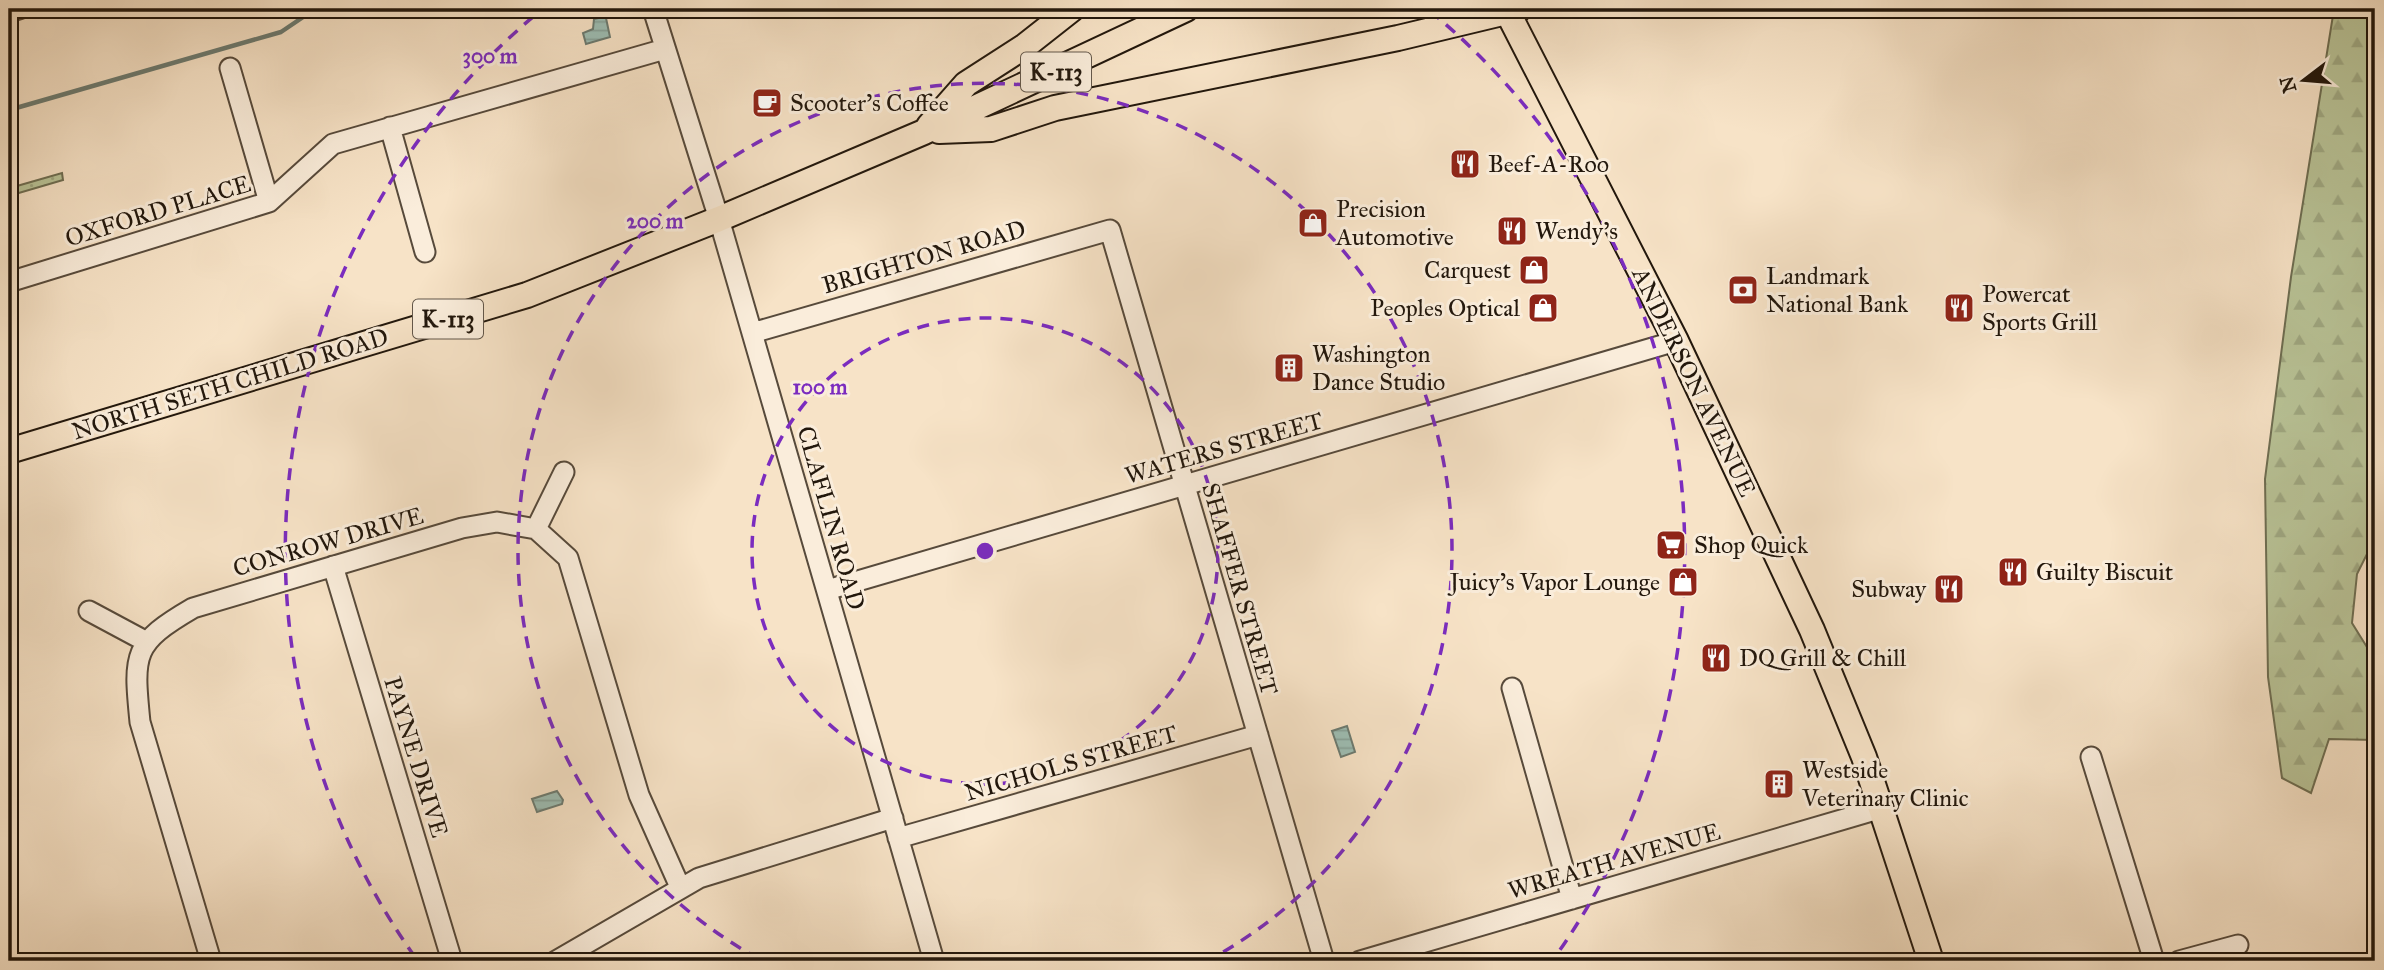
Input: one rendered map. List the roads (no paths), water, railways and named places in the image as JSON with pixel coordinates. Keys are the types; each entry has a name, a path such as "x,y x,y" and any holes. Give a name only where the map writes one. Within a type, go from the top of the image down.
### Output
{"main road":[{"path":"924,132 966,84 1025,46 1072,9"},
{"name":"NORTH SETH CHILD ROAD","path":"9,450 527,295 719,219 924,132 1186,9"},
{"path":"924,132 991,129 1055,108 1511,10"},
{"name":"ANDERSON AVENUE","path":"1511,10 1676,341 1812,630 1882,808 1931,961"}],"street":[{"path":"9,12 19,9"},
{"name":"CLAFLIN ROAD","path":"653,9 719,219 934,961"},
{"path":"269,202 333,144 665,49"},
{"name":"OXFORD PLACE","path":"9,282 269,202 230,68"},
{"path":"390,127 425,252"},
{"name":"BRIGHTON ROAD","path":"752,332 1110,229"},
{"name":"SHAFFER STREET","path":"1110,229 1324,961"},
{"name":"WATERS STREET","path":"827,590 1676,341"},
{"path":"564,472 536,529 557,546 571,566 639,795 680,887"},
{"name":"CONROW DRIVE","path":"145,641 156,630 193,608 462,528 497,522 536,529"},
{"name":"PAYNE DRIVE","path":"333,566 452,961"},
{"path":"89,611 145,641 140,653 137,694 140,722 211,961"},
{"path":"1511,688 1572,899"},
{"name":"NICHOLS STREET","path":"898,838 1258,735"},
{"path":"2091,757 2154,961"},
{"name":"WREATH AVENUE","path":"1360,961 1882,808"},
{"path":"556,961 699,878 893,818"},
{"path":"2179,961 2238,945"}],"water":[{"path":"606,18 610,37 586,44 583,33 593,29 594,19"},
{"path":"1347,726 1355,752 1341,757 1332,731"},
{"path":"557,791 563,800 562,804 537,812 532,799"}],"waterway":[{"path":"9,110 281,32 315,9"}],"place":[{"name":"Scooter's Coffee","path":"767,103"},
{"name":"Beef-A-Roo","path":"1465,164"},
{"name":"Precision Automotive","path":"1313,223"},
{"name":"Wendy's","path":"1512,231"},
{"name":"Carquest","path":"1534,270"},
{"name":"Landmark National Bank","path":"1743,290"},
{"name":"Peoples Optical","path":"1543,308"},
{"name":"Powercat Sports Grill","path":"1959,308"},
{"name":"Washington Dance Studio","path":"1289,368"},
{"name":"Shop Quick","path":"1671,545"},
{"name":"Guilty Biscuit","path":"2013,572"},
{"name":"Juicy's Vapor Lounge","path":"1683,582"},
{"name":"Subway","path":"1949,589"},
{"name":"DQ Grill & Chill","path":"1716,658"},
{"name":"Westside Veterinary Clinic","path":"1779,784"}]}
